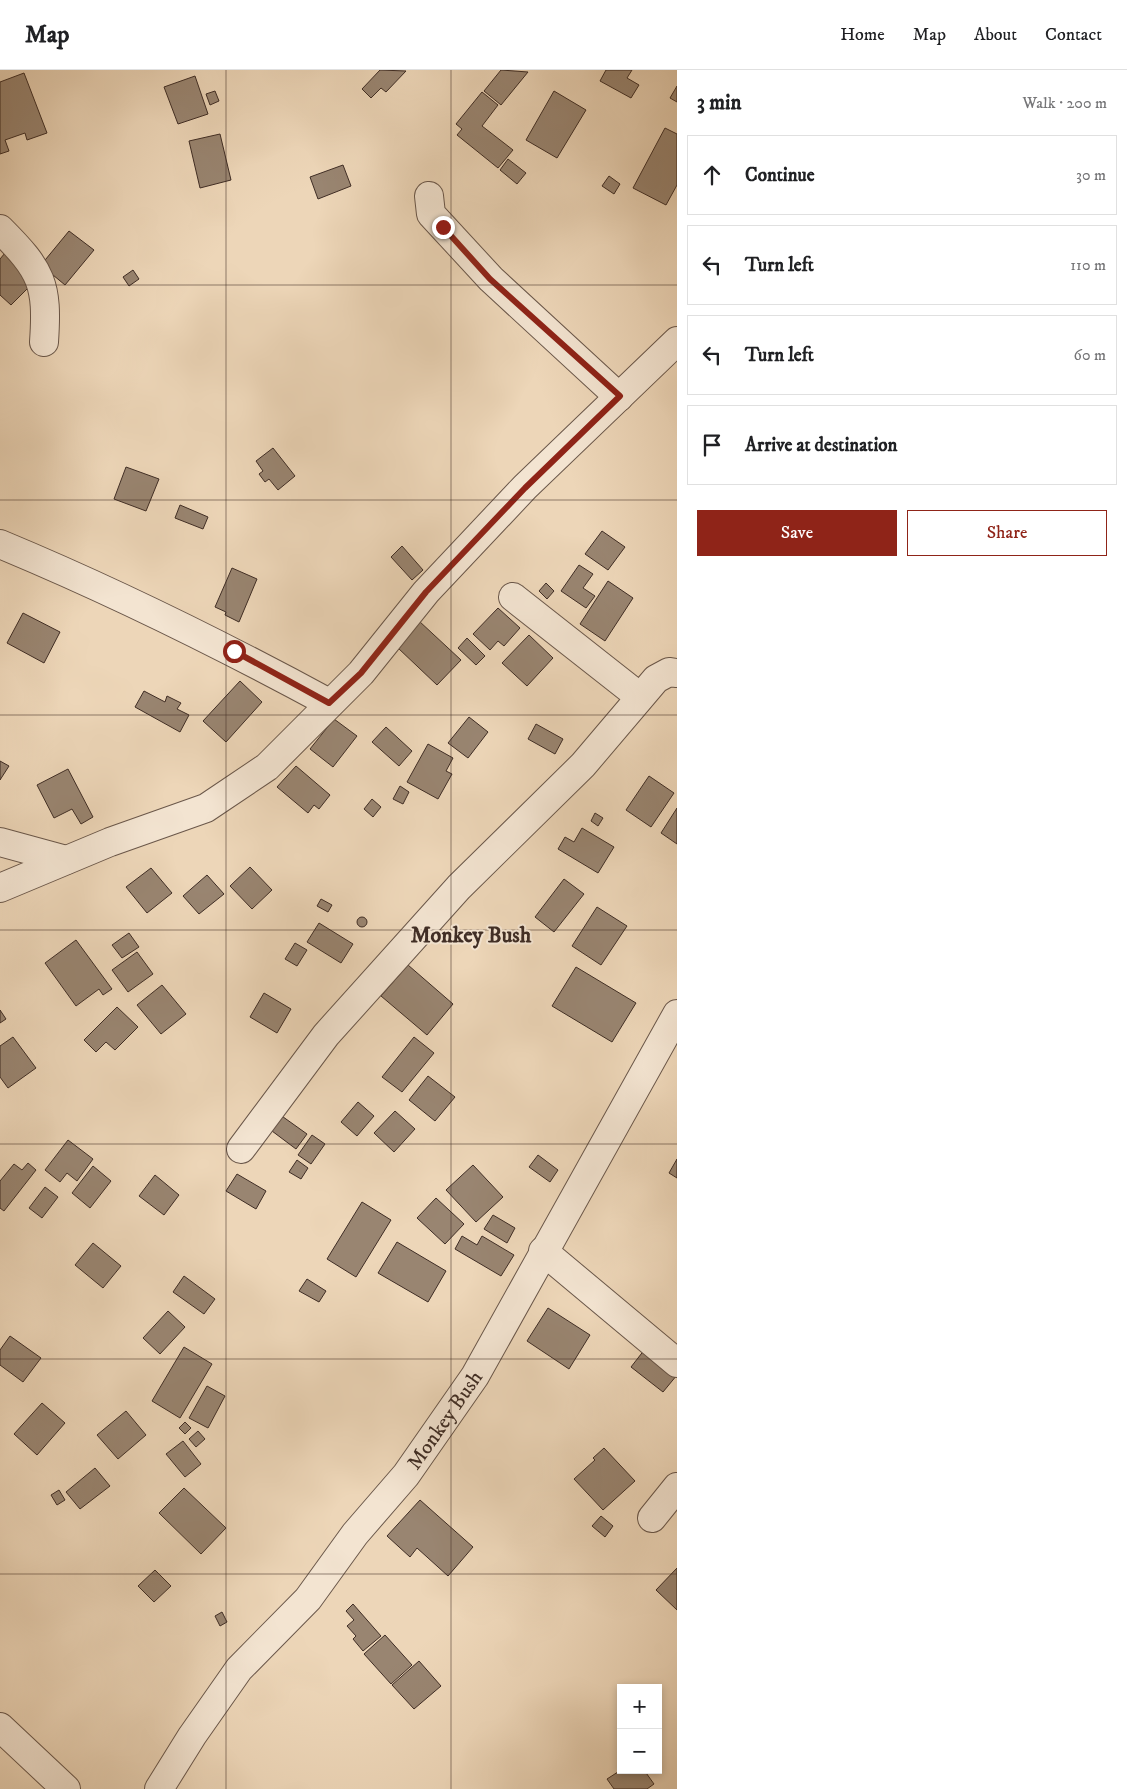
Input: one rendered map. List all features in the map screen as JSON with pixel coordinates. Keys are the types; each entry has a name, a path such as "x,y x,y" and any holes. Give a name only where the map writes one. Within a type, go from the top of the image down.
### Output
{"street":[{"path":"429,196 431,214 490,279 620,396"},
{"path":"0,229 40,275 46,305 44,342"},
{"path":"0,888 66,860 206,808 267,767 361,673 426,592 512,502 677,341"},
{"path":"0,544 79,576 234,651 329,703"},
{"path":"513,597 640,697"},
{"path":"241,1149 326,1035 459,887 583,765 656,679 669,672 677,673"},
{"path":"0,842 66,860"},
{"name":"Monkey Bush","path":"159,1789 192,1736 239,1669 308,1598 356,1534 406,1475 474,1376 677,1014"},
{"path":"544,1251 677,1363"},
{"path":"652,1518 677,1487"},
{"path":"0,1726 66,1789"}],"building":[{"path":"380,70 406,71 386,92 381,88 371,98 362,89"},
{"path":"501,70 528,72 501,105 484,91"},
{"path":"606,70 632,70 627,78 639,85 631,98 600,81"},
{"path":"24,73 47,133 27,140 25,133 5,140 9,151 0,154 0,82"},
{"path":"195,76 208,114 178,124 164,87"},
{"path":"677,86 677,102 670,98"},
{"path":"215,91 219,101 210,105 206,94"},
{"path":"554,91 586,110 557,158 526,140"},
{"path":"482,92 498,105 482,126 513,150 498,168 457,135 462,129 456,124"},
{"path":"665,128 677,134 677,185 666,205 633,188"},
{"path":"220,134 231,180 200,188 189,141"},
{"path":"508,159 526,173 517,184 500,170"},
{"path":"343,165 351,186 318,199 310,177"},
{"path":"609,176 620,184 614,194 602,186"},
{"path":"69,231 94,250 65,285 41,265"},
{"path":"5,253 34,282 11,305 0,295 0,259"},
{"path":"133,270 139,279 129,286 123,277"},
{"path":"273,448 295,476 278,490 269,479 265,482 259,474 263,471 256,461"},
{"path":"126,467 159,479 146,511 114,499"},
{"path":"180,505 208,517 203,529 175,518"},
{"path":"602,531 625,547 608,570 585,554"},
{"path":"402,546 423,570 412,580 391,557"},
{"path":"579,565 593,574 583,588 595,596 586,608 561,591"},
{"path":"232,568 257,579 239,622 225,615 226,612 215,607"},
{"path":"608,581 633,598 605,641 580,624"},
{"path":"546,583 554,591 547,599 539,591"},
{"path":"498,608 520,628 504,646 498,641 490,650 473,634"},
{"path":"23,613 60,632 44,663 7,643"},
{"path":"419,621 461,660 437,685 398,648"},
{"path":"529,635 553,658 527,686 502,663"},
{"path":"467,638 485,656 476,665 458,648"},
{"path":"240,681 262,702 226,742 203,721"},
{"path":"144,691 165,702 167,696 181,703 177,709 189,715 180,732 135,707"},
{"path":"469,717 488,732 468,758 448,743"},
{"path":"334,719 357,736 333,767 310,749"},
{"path":"536,724 563,739 555,754 528,739"},
{"path":"386,727 412,751 399,766 372,742"},
{"path":"428,744 453,758 446,771 452,774 438,799 407,782"},
{"path":"0,761 9,766 0,780"},
{"path":"296,766 330,795 319,809 314,805 308,813 277,787"},
{"path":"68,769 93,817 81,824 72,809 54,818 37,785"},
{"path":"649,776 674,793 651,827 626,810"},
{"path":"400,786 409,792 403,804 393,799"},
{"path":"372,799 381,807 373,817 364,809"},
{"path":"677,808 677,844 661,833"},
{"path":"595,813 603,818 598,826 591,821"},
{"path":"582,828 614,847 598,873 558,849 565,837 574,842"},
{"path":"250,867 272,890 252,909 230,886"},
{"path":"151,868 172,893 147,913 126,887"},
{"path":"207,875 224,894 199,914 183,896"},
{"path":"564,879 584,894 554,932 535,917"},
{"path":"321,899 332,905 328,912 317,906"},
{"path":"597,907 627,926 601,965 572,946"},
{"path":"360,917 364,917 367,922 366,926 360,927 357,924 357,920"},
{"path":"319,923 353,944 341,963 307,942"},
{"path":"129,933 139,947 122,958 112,945"},
{"path":"76,940 112,989 103,995 99,989 76,1006 45,963"},
{"path":"295,943 307,950 297,966 285,959"},
{"path":"137,952 153,974 128,992 112,970"},
{"path":"408,965 453,1004 427,1035 381,996"},
{"path":"576,967 636,1003 612,1042 552,1006"},
{"path":"162,985 186,1014 161,1034 137,1005"},
{"path":"264,993 291,1009 277,1033 250,1017"},
{"path":"117,1007 138,1027 115,1050 106,1042 96,1052 84,1040"},
{"path":"0,1010 6,1019 0,1023"},
{"path":"13,1037 36,1068 8,1088 0,1077 0,1046"},
{"path":"414,1037 434,1053 402,1092 382,1077"},
{"path":"428,1076 455,1097 435,1121 409,1100"},
{"path":"358,1102 374,1116 357,1136 341,1122"},
{"path":"395,1111 415,1129 394,1152 374,1133"},
{"path":"279,1114 307,1134 296,1149 268,1128"},
{"path":"312,1135 325,1144 311,1164 298,1155"},
{"path":"68,1140 93,1159 77,1181 67,1173 60,1182 45,1170"},
{"path":"538,1155 558,1170 550,1182 529,1167"},
{"path":"677,1159 677,1178 669,1173"},
{"path":"297,1160 308,1168 301,1179 289,1172"},
{"path":"28,1163 36,1170 4,1211 0,1208 0,1181 14,1164 22,1170"},
{"path":"473,1165 503,1197 476,1222 446,1190"},
{"path":"93,1166 111,1181 90,1208 72,1193"},
{"path":"237,1174 266,1191 256,1209 226,1191"},
{"path":"155,1175 179,1195 164,1215 139,1196"},
{"path":"45,1187 58,1197 42,1218 29,1208"},
{"path":"436,1198 464,1224 445,1244 417,1218"},
{"path":"362,1202 391,1220 356,1277 327,1259"},
{"path":"493,1215 515,1228 507,1243 484,1229"},
{"path":"462,1236 477,1245 482,1236 514,1255 501,1276 455,1249"},
{"path":"397,1242 446,1271 428,1302 378,1273"},
{"path":"93,1243 121,1266 103,1288 75,1265"},
{"path":"184,1276 215,1299 204,1314 173,1292"},
{"path":"307,1279 326,1291 319,1302 299,1291"},
{"path":"548,1308 590,1335 569,1369 527,1341"},
{"path":"168,1311 185,1327 160,1354 143,1338"},
{"path":"10,1336 41,1358 23,1382 0,1365 0,1350"},
{"path":"184,1347 212,1364 180,1418 152,1401"},
{"path":"645,1349 677,1375 663,1392 631,1367"},
{"path":"207,1386 225,1396 208,1428 189,1418"},
{"path":"42,1403 65,1423 37,1455 14,1434"},
{"path":"126,1411 146,1435 118,1459 97,1435"},
{"path":"185,1422 191,1428 185,1434 179,1428"},
{"path":"198,1431 205,1439 196,1447 189,1439"},
{"path":"183,1441 201,1464 185,1477 166,1454"},
{"path":"604,1448 635,1481 603,1510 574,1479 595,1460 593,1458"},
{"path":"95,1468 110,1486 80,1509 66,1492"},
{"path":"184,1488 226,1528 201,1554 159,1513"},
{"path":"59,1490 65,1500 57,1505 51,1495"},
{"path":"420,1500 473,1547 448,1576 417,1548 410,1557 387,1536"},
{"path":"601,1516 613,1526 605,1537 592,1526"},
{"path":"677,1568 677,1610 656,1590"},
{"path":"155,1570 171,1586 154,1602 138,1586"},
{"path":"353,1604 381,1636 363,1651 353,1639 356,1636 347,1626 354,1620 346,1611"},
{"path":"222,1612 227,1622 220,1626 215,1616"},
{"path":"385,1635 412,1665 391,1684 364,1654"},
{"path":"419,1661 441,1686 414,1709 392,1685"},
{"path":"617,1773 647,1774 654,1784 647,1789 614,1789 607,1779"}],"district":[{"name":"Monkey Bush","path":"471,934"}],"route":[{"path":"234,651 329,703 361,673 426,592 525,488 620,396 490,279 443,227"}]}
